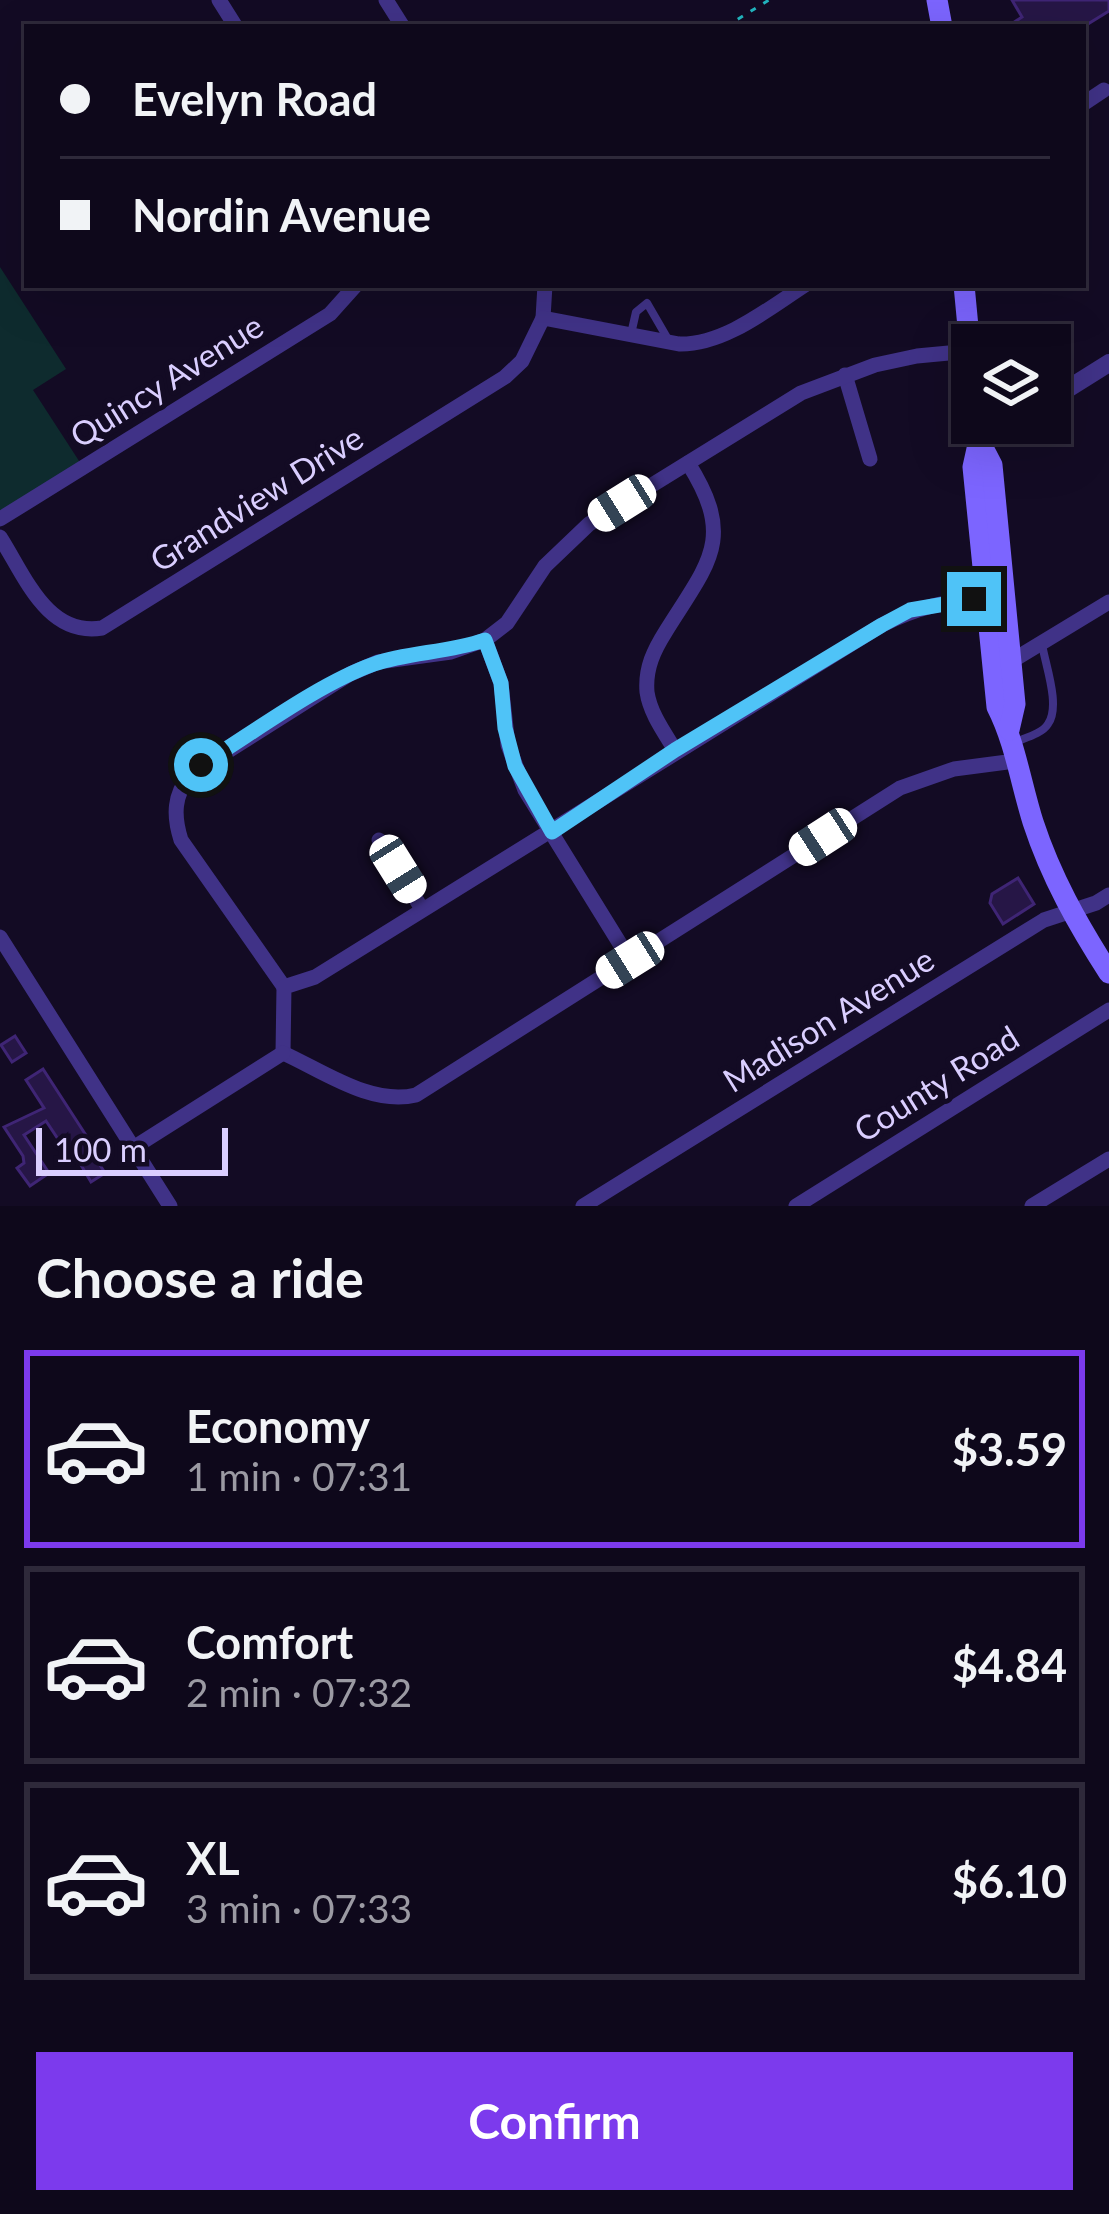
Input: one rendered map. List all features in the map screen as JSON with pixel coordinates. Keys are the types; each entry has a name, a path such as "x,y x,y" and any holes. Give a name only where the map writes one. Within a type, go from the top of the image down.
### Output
{"main road":[{"path":"964,288 968,324"},
{"path":"976,444 973,467 997,706 1040,843 1071,912 1109,973"},
{"path":"984,444 992,464 1015,704 1012,745"}],"street":[{"path":"1086,102 1104,90"},
{"name":"Quincy Avenue","path":"0,519 330,314 353,288"},
{"name":"Grandview Drive","path":"0,537 46,610 76,628 102,628 505,377 522,361 543,318 545,288"},
{"path":"543,318 670,343 699,344 800,288"},
{"path":"283,1053 284,988 176,826 176,799 201,765 350,674 378,662 451,652 485,640 507,623 545,566 589,524 801,392 917,356 951,359"},
{"path":"1071,387 1109,363"},
{"path":"845,375 870,459"},
{"path":"675,750 650,704 647,677 657,646 703,571 713,545 711,506 688,463"},
{"path":"284,988 315,977 552,832 675,750 910,610 985,598"},
{"path":"1010,662 1109,602"},
{"path":"485,640 501,683 515,766 630,960"},
{"path":"283,1053 381,1097 416,1095 900,788 1012,745"},
{"path":"379,840 422,909"},
{"name":"Madison Avenue","path":"584,1206 1044,920 1109,896"},
{"path":"0,937 170,1206"},
{"name":"County Road","path":"796,1206 1109,1010"},
{"path":"133,1148 283,1053"},
{"path":"1032,1206 1109,1159"}],"lane":[{"path":"631,335 636,312 647,303 670,343"},
{"path":"1012,745 1051,722 1042,644"}],"path":[{"path":"730,24 769,0"}],"green space":[{"path":"0,267 66,369 33,390 81,464 0,512"}],"building":[{"path":"1012,0 1109,0 1109,11 1086,25 1012,24 1022,17"},
{"path":"1018,878 1034,904 1003,924 990,903 992,894"},
{"path":"15,1036 26,1053 12,1062 1,1045"},
{"path":"43,1069 105,1173 91,1182 65,1138 60,1142 46,1121 24,1135 49,1173 30,1186 17,1168 24,1163 23,1156 4,1127 44,1108 26,1080"}],"route":[{"path":"201,765 350,674 378,662 451,652 485,640 501,683 515,766 552,832 675,750 882,625 910,610 974,599"}]}
